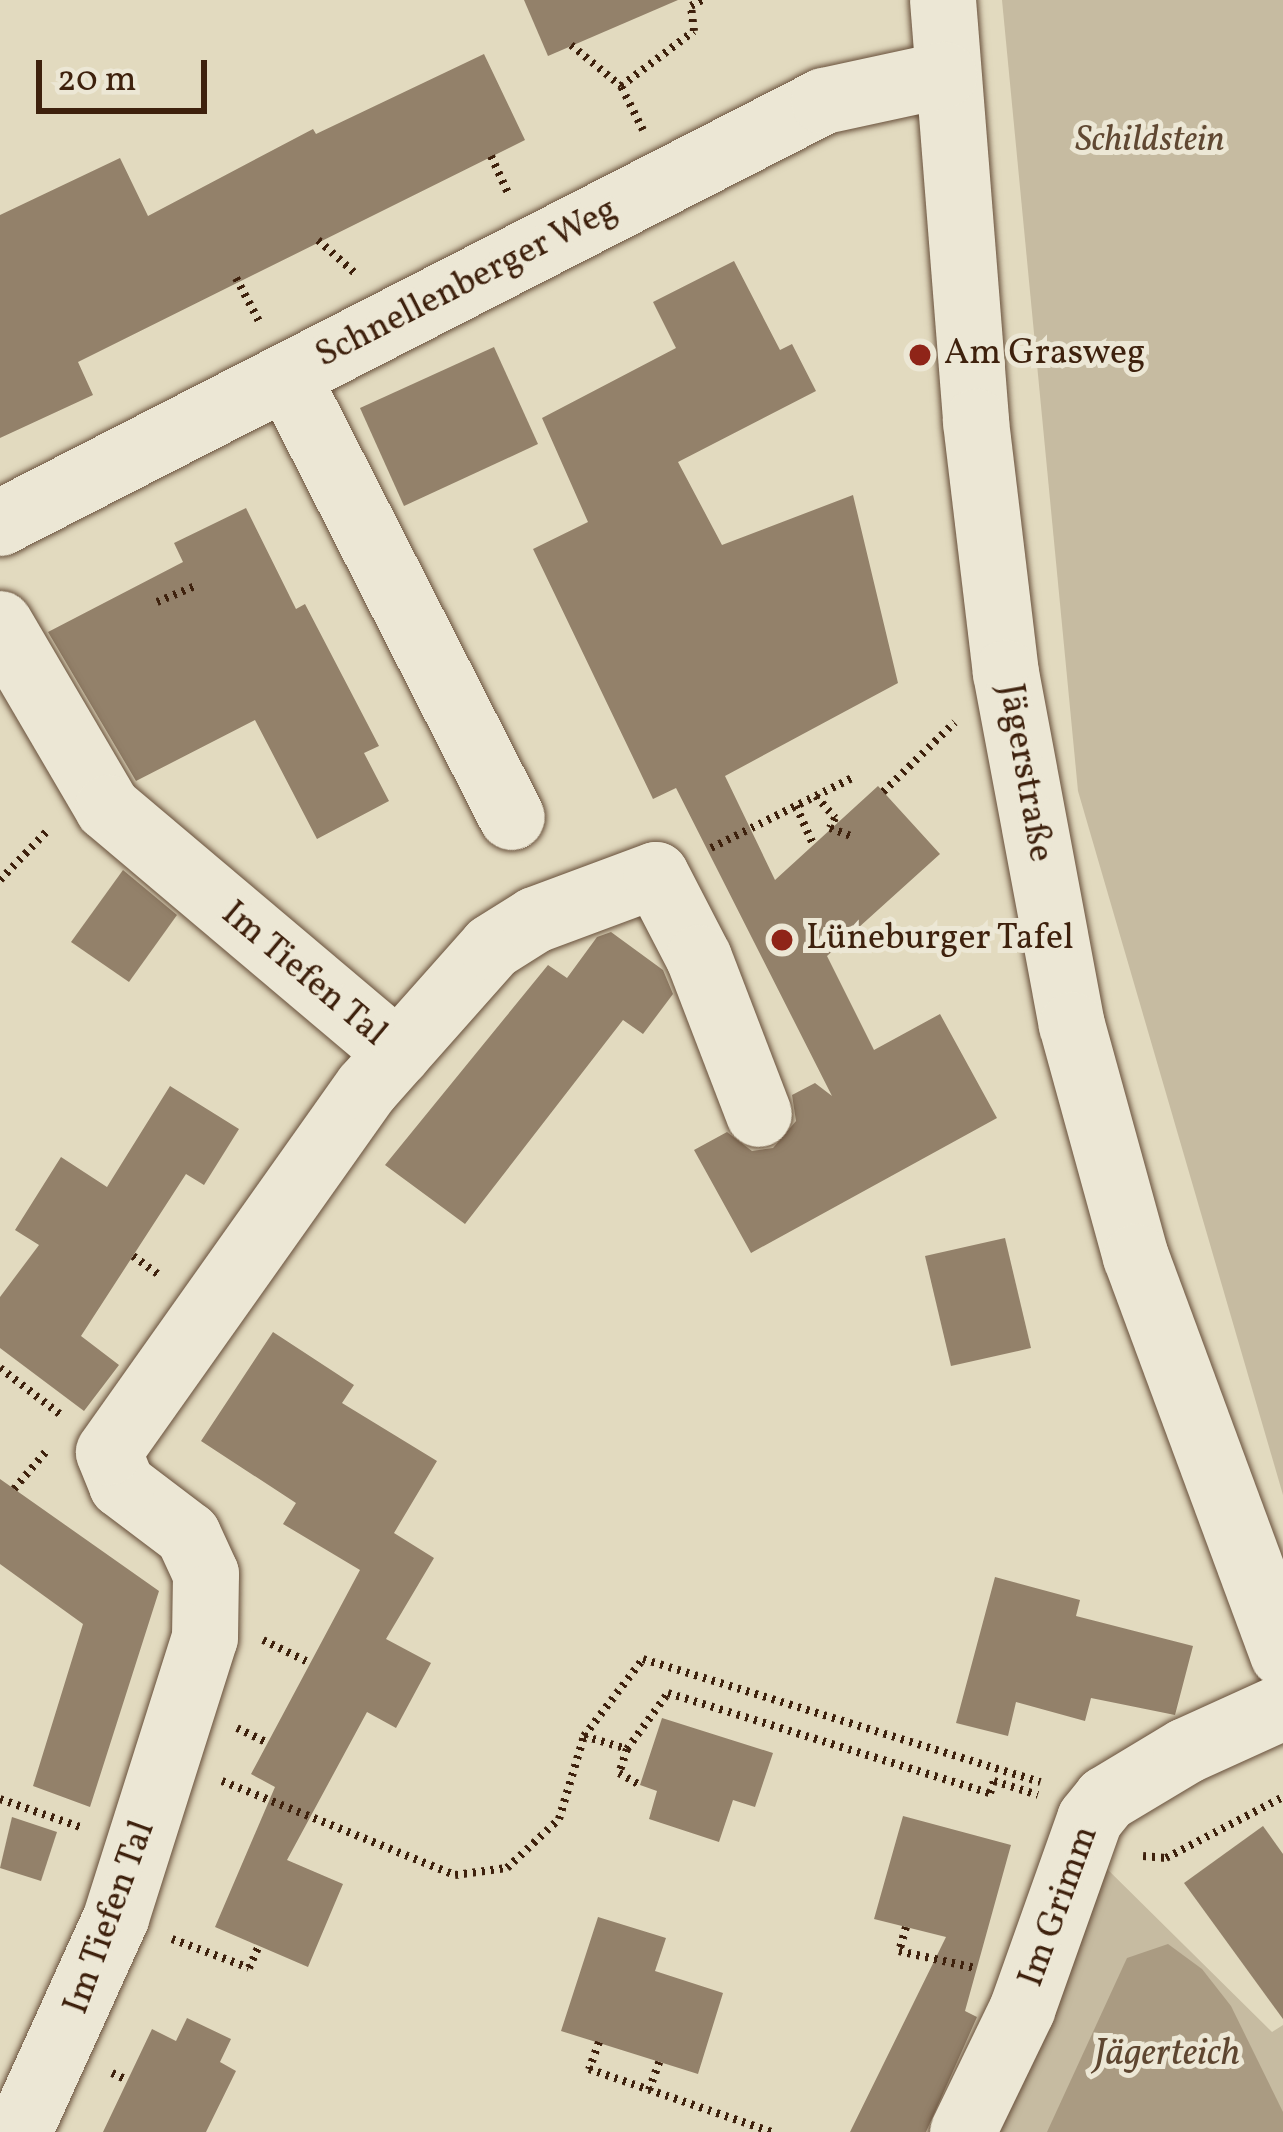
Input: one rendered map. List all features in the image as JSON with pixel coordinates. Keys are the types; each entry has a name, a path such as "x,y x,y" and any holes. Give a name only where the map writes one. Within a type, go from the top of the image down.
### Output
{"street":[{"name":"Jägerstraße","path":"943,0 944,75 1006,673 1072,1025 1130,1236 1213,1481 1283,1655"},
{"name":"Schnellenberger Weg","path":"0,523 824,101 944,75"},
{"path":"287,376 512,817"},
{"name":"Im Tiefen Tal","path":"0,624 108,808 398,1053 90,1437 122,1485 188,1535 206,1574 205,1638 116,1918 19,2132"},
{"path":"398,1053 492,947 535,920 656,875 721,941 759,1114"},
{"name":"Im Grimm","path":"963,2132 1022,2010 1081,1805 1283,1707"}],"path":[{"path":"621,86 694,31 689,3 701,0"},
{"path":"571,45 621,86 668,181"},
{"path":"157,602 195,586"},
{"path":"883,792 1006,673"},
{"path":"656,875 854,777"},
{"path":"816,796 835,818 830,828 853,837"},
{"path":"796,806 814,844"},
{"path":"0,1368 90,1437 14,1490"},
{"path":"166,1760 455,1875 507,1868 559,1819 584,1736 643,1659 1081,1805 1109,1852 1166,1858 1283,1797"},
{"path":"640,1785 619,1773 627,1749 668,1693 990,1793 994,1781 1081,1805"},
{"path":"584,1736 627,1749"},
{"path":"0,1799 138,1848"},
{"path":"116,1918 249,1968 259,1946"},
{"path":"599,2042 589,2068 772,2132"},
{"path":"649,2090 659,2062"}],"green space":[{"name":"Schildstein","path":"1002,0 1283,0 1283,1495 1078,791"},
{"path":"1098,1860 1272,2032 1283,2025 1283,2132 984,2132"}],"water":[{"name":"Jägerteich","path":"1168,1944 1202,1969 1231,2006 1283,2112 1283,2132 1047,2132 1127,1958"}],"building":[{"path":"524,0 678,0 548,56"},
{"path":"484,54 525,140 78,362 93,395 0,438 0,215 120,158 148,216 313,129 316,134"},
{"path":"734,261 780,350 792,344 816,391 678,462 722,545 853,495 898,683 725,776 775,880 878,786 940,854 827,956 874,1050 940,1014 997,1118 751,1253 694,1150 727,1132 752,1151 773,1148 796,1121 792,1095 815,1083 832,1096 676,788 653,799 533,549 588,522 542,418 676,348 653,302"},
{"path":"494,347 538,444 404,506 360,408"},
{"path":"246,508 296,609 305,604 379,746 364,753 389,801 317,839 255,720 136,781 48,632 183,562 174,543"},
{"path":"123,870 177,915 129,982 71,942"},
{"path":"611,932 663,970 673,994 643,1034 623,1020 465,1224 385,1165 548,965 567,978 597,937"},
{"path":"170,1086 239,1129 204,1185 186,1174 81,1336 119,1365 84,1411 0,1348 0,1297 39,1245 15,1230 61,1157 107,1187"},
{"path":"1005,1238 1031,1348 951,1366 925,1256"},
{"path":"273,1332 354,1385 342,1403 437,1461 394,1533 434,1558 386,1639 431,1663 396,1728 367,1712 287,1860 343,1884 308,1967 215,1927 275,1787 251,1774 360,1570 283,1524 296,1503 201,1441"},
{"path":"0,1479 159,1591 90,1807 33,1786 83,1624 0,1564"},
{"path":"995,1577 1080,1600 1076,1616 1193,1646 1175,1715 1091,1698 1085,1721 1016,1702 1008,1736 956,1723"},
{"path":"662,1718 773,1753 755,1807 733,1800 719,1842 649,1819 657,1791 640,1785"},
{"path":"903,1816 1011,1845 965,2011 977,2017 926,2132 850,2132 946,1937 874,1919"},
{"path":"12,1817 57,1832 41,1881 0,1868"},
{"path":"1263,1826 1283,1854 1283,2019 1184,1883"},
{"path":"598,1917 666,1938 655,1971 723,1993 698,2074 561,2031"},
{"path":"187,2018 231,2039 220,2062 236,2071 206,2132 103,2132 152,2029 176,2041"}],"place":[{"name":"Am Grasweg","path":"920,355"},
{"name":"Lüneburger Tafel","path":"782,940"}]}
